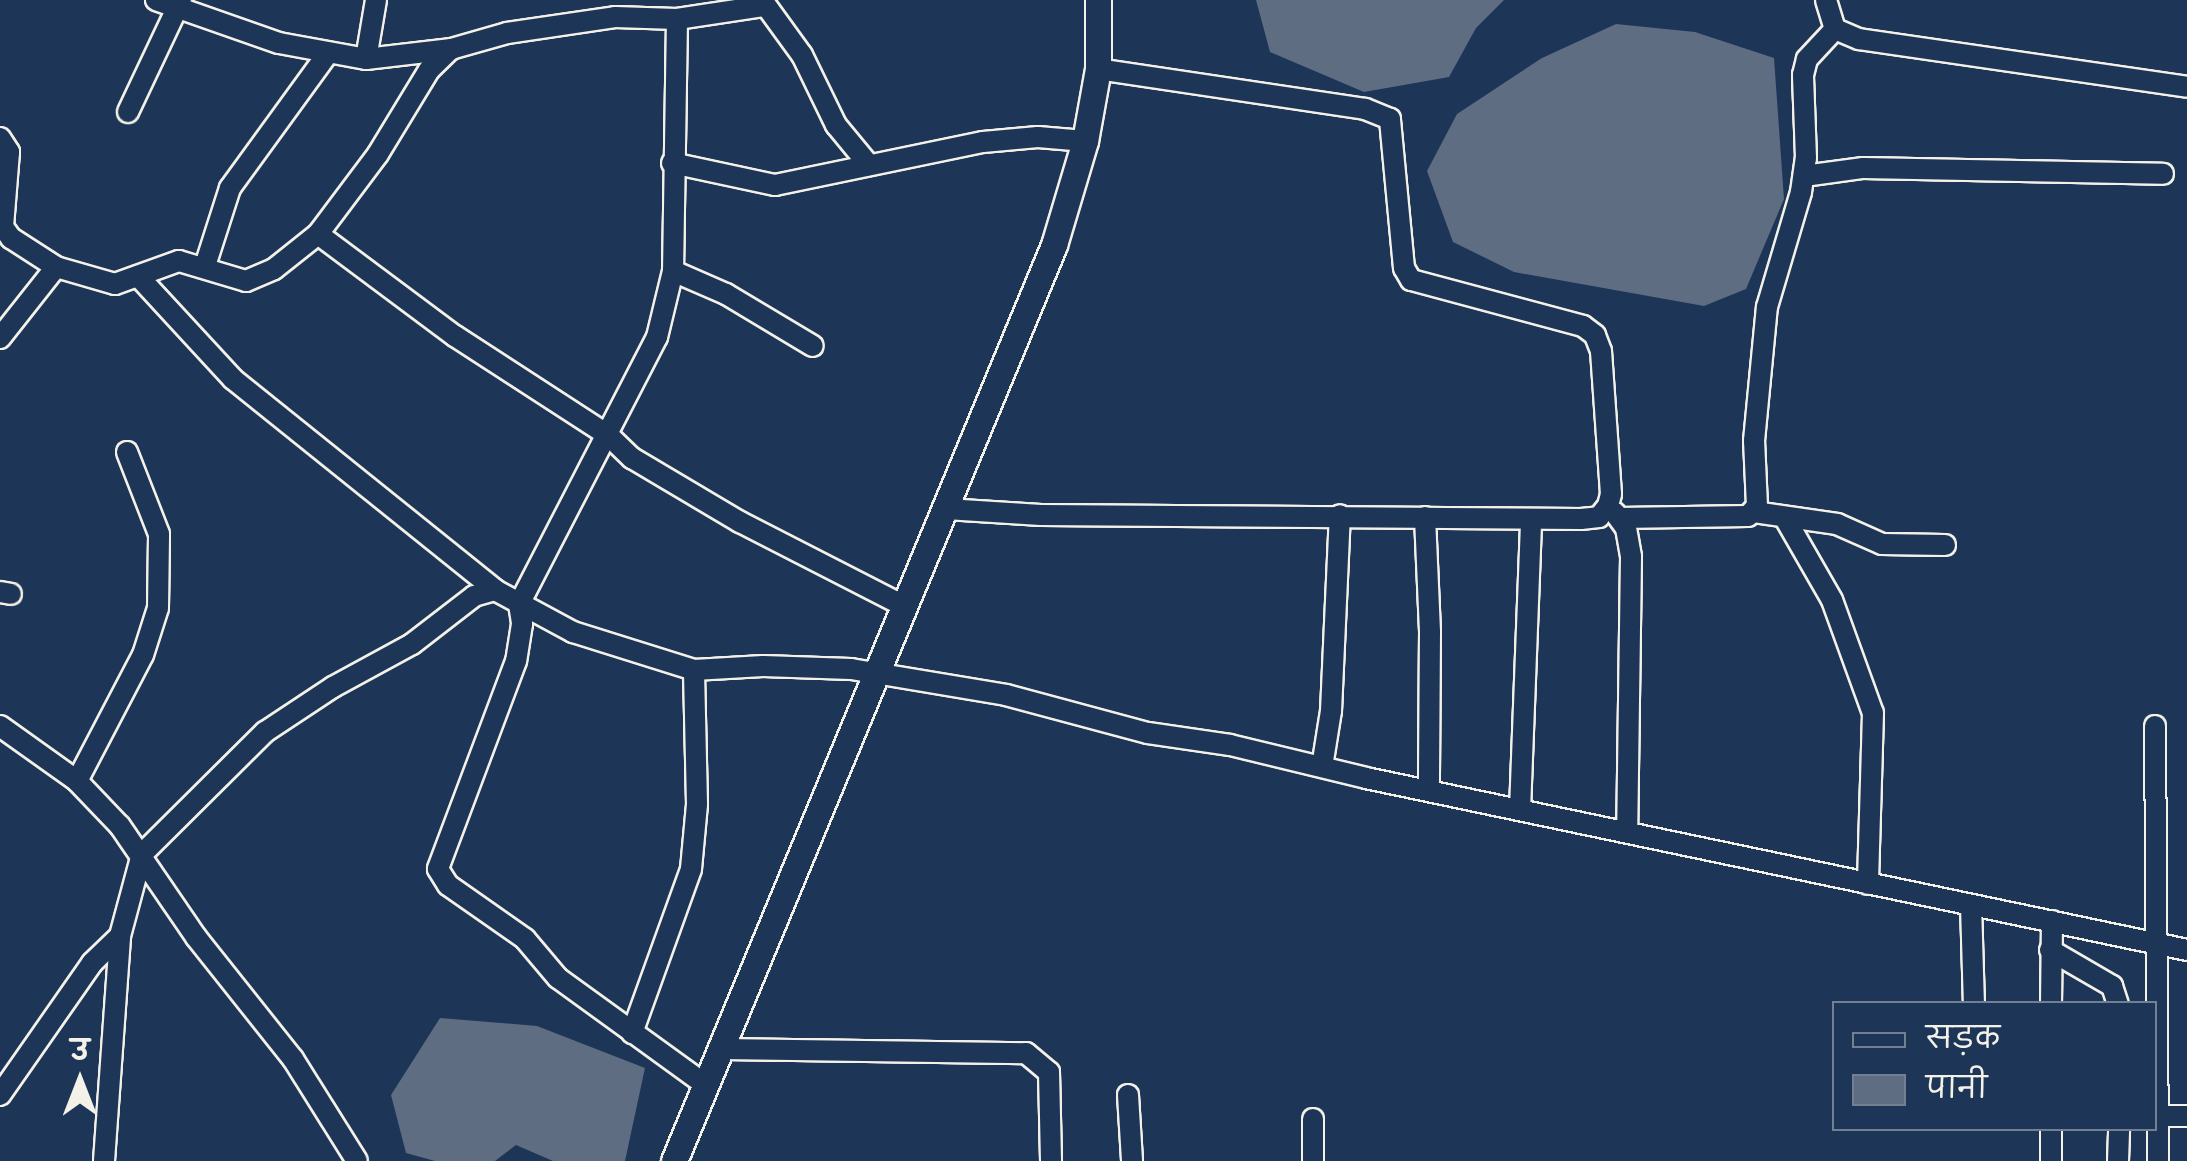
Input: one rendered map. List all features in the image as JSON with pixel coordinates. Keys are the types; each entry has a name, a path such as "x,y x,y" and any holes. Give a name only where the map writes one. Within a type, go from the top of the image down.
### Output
{"main road":[{"path":"674,1161 1054,245 1085,140 1098,69 1098,0"}],"street":[{"path":"156,0 179,4 264,38 366,59 452,48 507,32 615,16 678,19 763,3 802,54 836,124 869,165"},
{"path":"366,59 376,0"},
{"path":"1826,0 1835,29"},
{"path":"128,112 179,4"},
{"path":"678,19 679,86 672,163 673,271 657,337 610,436 519,604 522,624 516,661 438,869 448,885 525,939 558,978 706,1085"},
{"path":"1835,29 1859,38 2187,87"},
{"path":"1754,512 1754,441 1768,306 1804,176 1802,75 1807,59 1835,29"},
{"path":"0,138 9,152 3,227 11,238 56,267 114,284 179,261 252,279 286,261 318,234 378,154 429,70 452,48"},
{"path":"205,266 230,188 328,53"},
{"path":"1098,69 1365,109 1390,119 1404,268 1412,280 1583,326 1595,335 1601,351 1614,512 1630,557 1627,832"},
{"path":"672,163 774,185 983,142 1085,140"},
{"path":"1804,176 1862,168 2163,174"},
{"path":"318,234 455,336 610,436 632,458 740,522 906,607"},
{"path":"0,338 56,267"},
{"path":"673,271 741,302 813,346"},
{"path":"138,276 234,379 495,590 572,632 694,670 816,666 879,672 1006,695 1148,733 1230,745 2187,950"},
{"path":"77,780 143,655 158,608 158,534 127,452"},
{"path":"946,509 1041,515 1531,519 1599,517 1614,512 1754,512 1786,520 1838,524 1882,544 1945,545"},
{"path":"1322,767 1331,712 1340,515"},
{"path":"1425,517 1431,682 1429,789"},
{"path":"1520,810 1531,519"},
{"path":"1786,520 1832,600 1872,713 1868,884"},
{"path":"104,1161 120,936 142,854 265,732 333,687 412,644 474,596 495,590"},
{"path":"632,1032 691,869 697,804 694,670"},
{"path":"0,726 77,780 142,854 196,938 299,1068 357,1161"},
{"path":"2155,726 2158,1161"},
{"path":"1971,905 1974,1001"},
{"path":"2050,1001 2052,921"},
{"path":"0,1095 92,963 120,936"},
{"path":"2050,950 2112,986 2117,1001"},
{"path":"722,1049 1026,1053 1049,1072 1052,1161"},
{"path":"1128,1095 1132,1161"},
{"path":"2157,1116 2187,1116"},
{"path":"1313,1119 1313,1161"},
{"path":"2051,1131 2051,1161"},
{"path":"2118,1161 2119,1131"}],"water":[{"path":"1256,0 1504,0 1476,28 1449,77 1364,92 1270,52"},
{"path":"1616,24 1695,32 1774,58 1784,199 1746,289 1704,306 1514,272 1453,242 1427,171 1457,114 1542,58"},
{"path":"440,1018 537,1026 645,1068 625,1161 553,1161 516,1145 495,1161 435,1161 406,1153 391,1095"}]}
